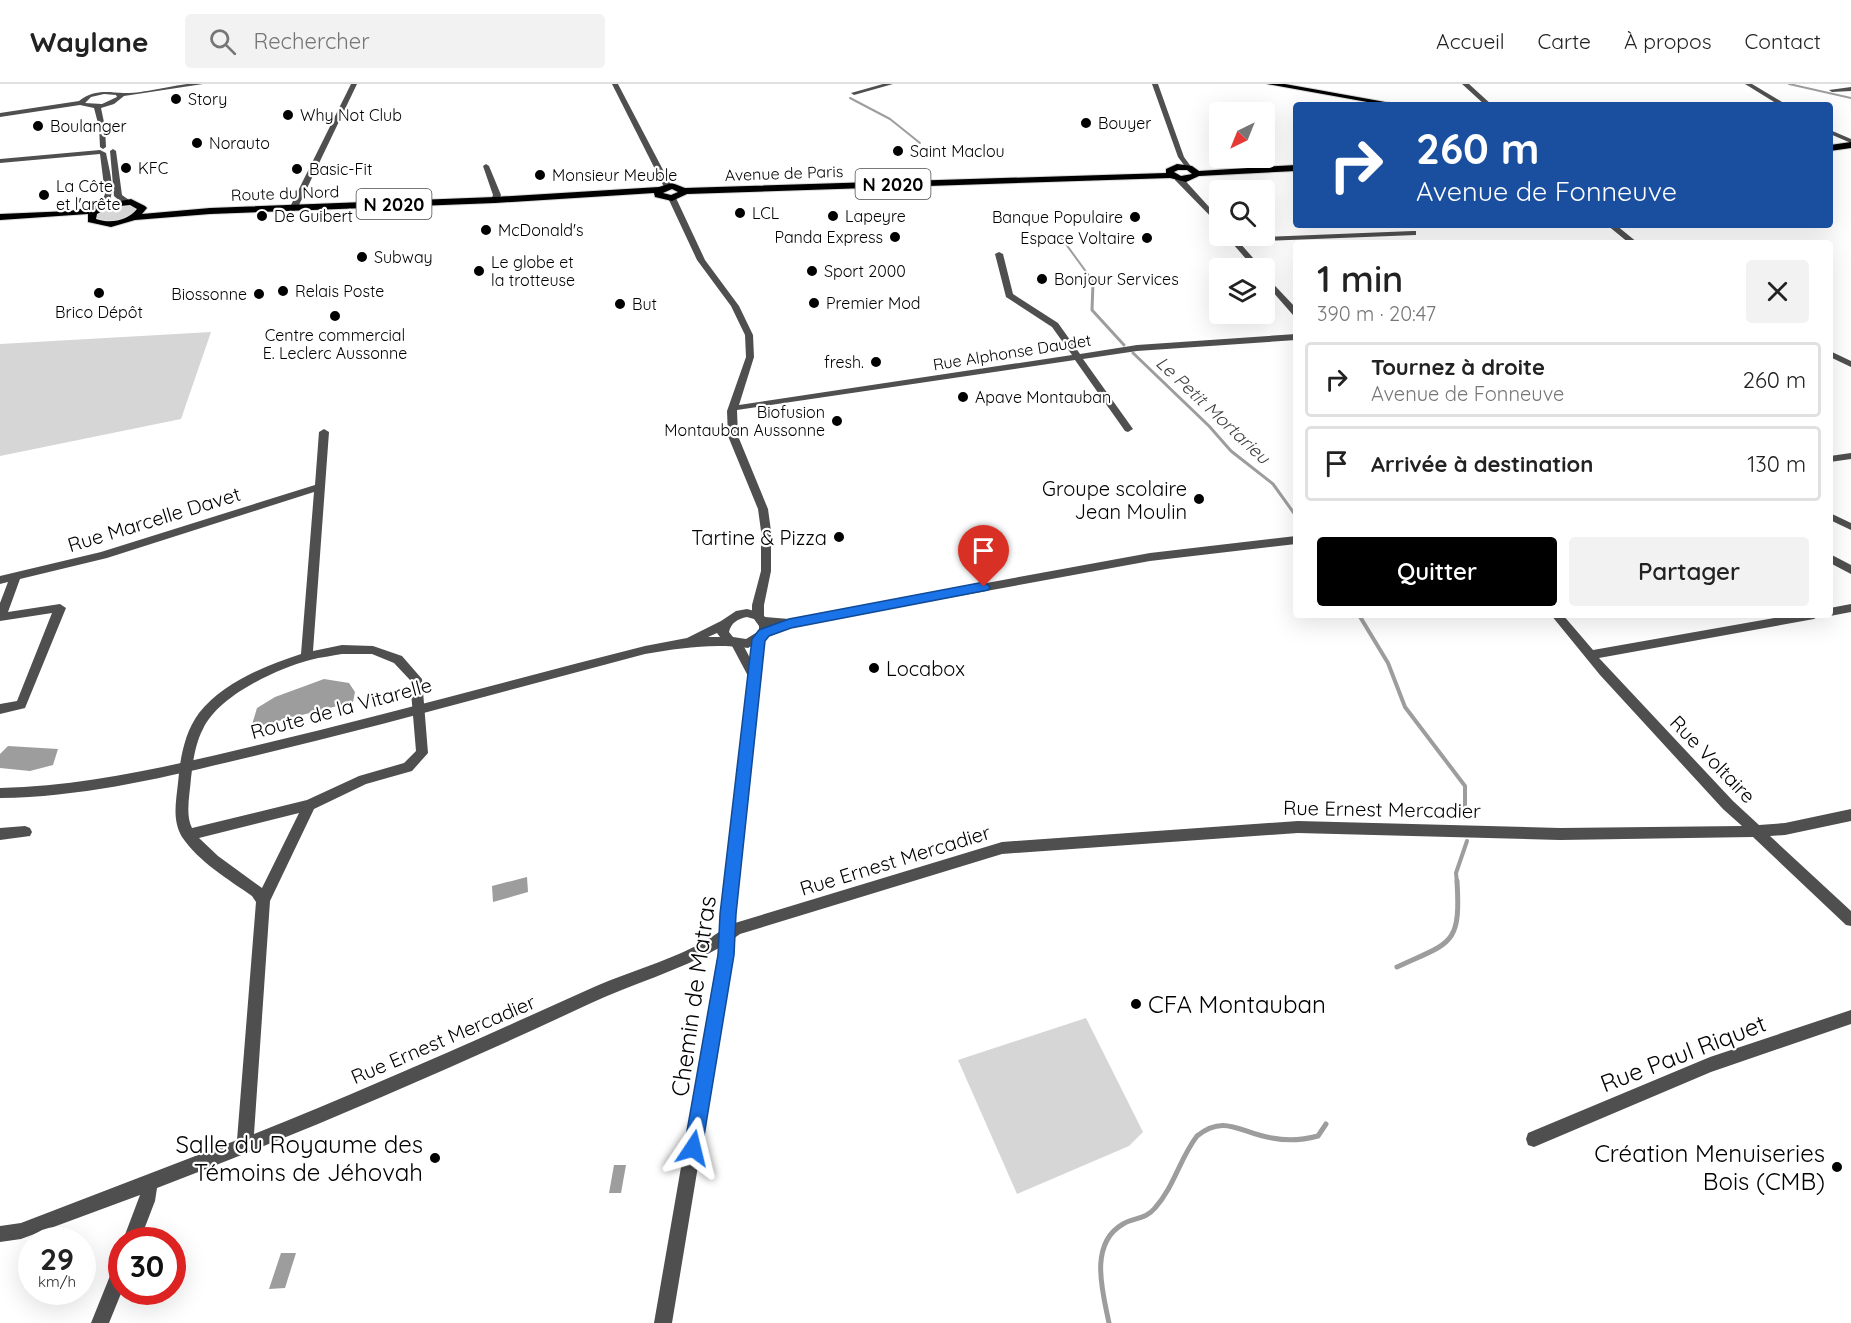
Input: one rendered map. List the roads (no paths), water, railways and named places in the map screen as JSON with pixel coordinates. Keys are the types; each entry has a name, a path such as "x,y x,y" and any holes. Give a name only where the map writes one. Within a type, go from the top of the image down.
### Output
{"main road":[{"path":"1271,84 1380,102"},
{"path":"1833,148 1851,143"},
{"path":"1833,149 1851,151"},
{"path":"1193,172 1293,168"},
{"name":"Avenue de Paris","path":"684,191 1193,172"},
{"path":"680,188 684,191 672,198 662,190 680,188"},
{"name":"Route du Nord","path":"122,199 155,211 495,200 662,190"},
{"path":"0,218 70,214 100,208 122,199"},
{"path":"0,218 90,219 100,208"},
{"path":"131,218 142,208"},
{"name":"Route du Nord","path":"90,219 102,224 131,218 210,210"}],"street":[{"path":"0,115 81,103 107,105 121,95 167,86 200,84"},
{"path":"294,207 354,84"},
{"path":"615,84 662,190"},
{"path":"854,93 890,84"},
{"path":"1155,84 1181,157 1193,172 1196,190 1194,195"},
{"path":"1464,84 1485,102"},
{"path":"1748,84 1779,102"},
{"path":"1832,90 1851,89"},
{"path":"81,103 86,98 102,92 114,92 121,95"},
{"path":"107,105 112,148 122,199"},
{"path":"97,106 102,127 101,150 109,194 100,208"},
{"path":"1833,134 1851,143"},
{"path":"0,161 75,155 112,148"},
{"path":"1181,157 1174,173 1209,212"},
{"path":"486,165 497,195 495,200"},
{"name":"Chemin de Matras","path":"663,1323 726,955 753,674 761,627 760,594 766,571 766,531 763,509 733,436 734,408 750,357 746,325 701,260 672,198"},
{"path":"1615,228 1630,240"},
{"path":"1275,237 1413,233"},
{"path":"1239,246 1249,258"},
{"path":"999,254 1009,295 1018,303 1049,319 1128,429"},
{"path":"1275,289 1293,310"},
{"name":"Rue Alphonse Daudet","path":"734,408 1174,344 1293,337"},
{"path":"1833,355 1851,364"},
{"path":"308,655 318,487 324,432"},
{"path":"1833,459 1851,456"},
{"name":"Rue Marcelle Davet","path":"0,580 103,555 318,487"},
{"path":"1833,518 1851,527"},
{"path":"741,614 761,627 1150,557 1188,548 1293,535"},
{"path":"1150,557 1293,540"},
{"path":"1833,560 1851,570"},
{"path":"0,709 21,705 60,608 0,617 15,578"},
{"path":"753,674 733,643 723,633 725,624 741,614 760,594"},
{"path":"1833,611 1851,608"},
{"name":"Rue Voltaire","path":"1560,618 1604,672 1728,805 1851,920"},
{"path":"1591,655 1797,618"},
{"name":"Route de la Vitarelle","path":"0,793 42,794 188,767 689,642 725,624"},
{"path":"733,643 748,644 761,627"},
{"name":"Route de la Vitarelle","path":"689,642 733,643"},
{"path":"188,835 309,806 363,780 408,767 417,761 422,753 420,708 416,680 412,671 398,659 369,651 344,650 308,655 269,669 230,692 202,718 193,738 180,819 188,835 257,892 263,901"},
{"path":"245,1145 263,901 309,806"},
{"name":"Rue Ernest Mercadier","path":"0,1234 21,1231 150,1184 245,1145 534,1024 608,988 717,944 736,929 1002,848 1298,827 1560,834 1757,831 1785,829 1851,816"},
{"path":"0,834 25,832"},
{"name":"Rue Paul Riquet","path":"1534,1139 1710,1065 1851,1017"},
{"path":"137,1227 147,1201 150,1184"},
{"path":"100,1323 108,1303"}],"waterway":[{"path":"1789,84 1851,98"},
{"name":"Le Petit Mortarieu","path":"850,98 890,119 920,143"},
{"name":"Le Petit Mortarieu","path":"1060,236 1095,284"},
{"name":"Le Petit Mortarieu","path":"1093,283 1092,310 1124,345"},
{"name":"Le Petit Mortarieu","path":"1133,353 1209,426 1231,451 1273,484 1293,512"},
{"name":"Le Petit Mortarieu","path":"1361,618 1388,663 1405,707 1465,786 1465,818"},
{"name":"Le Petit Mortarieu","path":"1457,883 1456,873 1467,841"},
{"name":"Le Petit Mortarieu","path":"1397,967 1430,952 1449,939 1457,918 1457,881"},
{"name":"Le Petit Mortarieu","path":"1109,1323 1101,1270 1105,1244 1112,1233 1123,1224 1151,1212 1162,1200 1197,1136 1207,1129 1225,1125 1261,1136 1283,1140 1301,1139 1318,1136 1326,1124"}],"place":[{"name":"Story","path":"176,99"},
{"name":"Why Not Club","path":"288,115"},
{"name":"Bouyer","path":"1086,123"},
{"name":"Boulanger","path":"38,126"},
{"name":"Norauto","path":"197,143"},
{"name":"Saint Maclou","path":"898,151"},
{"name":"KFC","path":"126,168"},
{"name":"Basic-Fit","path":"297,169"},
{"name":"Monsieur Meuble","path":"540,175"},
{"name":"La Côte et l'arête","path":"44,195"},
{"name":"LCL","path":"740,213"},
{"name":"De Guibert","path":"262,216"},
{"name":"Lapeyre","path":"833,216"},
{"name":"Banque Populaire","path":"1135,217"},
{"name":"McDonald's","path":"486,230"},
{"name":"Panda Express","path":"895,237"},
{"name":"Espace Voltaire","path":"1147,238"},
{"name":"Subway","path":"362,257"},
{"name":"Le globe et la trotteuse","path":"479,271"},
{"name":"Sport 2000","path":"812,271"},
{"name":"Bonjour Services","path":"1042,279"},
{"name":"Relais Poste","path":"283,291"},
{"name":"Brico Dépôt","path":"99,293"},
{"name":"Biossonne","path":"259,294"},
{"name":"Premier Mod","path":"814,303"},
{"name":"But","path":"620,304"},
{"name":"Centre commercial E. Leclerc Aussonne","path":"335,316"},
{"name":"fresh.","path":"876,362"},
{"name":"Apave Montauban","path":"963,397"},
{"name":"Biofusion Montauban Aussonne","path":"837,421"},
{"name":"Groupe scolaire Jean Moulin","path":"1199,499"},
{"name":"Tartine & Pizza","path":"839,537"},
{"name":"Locabox","path":"874,668"},
{"name":"CFA Montauban","path":"1136,1004"},
{"name":"Salle du Royaume des Témoins de Jéhovah","path":"435,1158"},
{"name":"Création Menuiseries Bois (CMB)","path":"1837,1167"}]}
